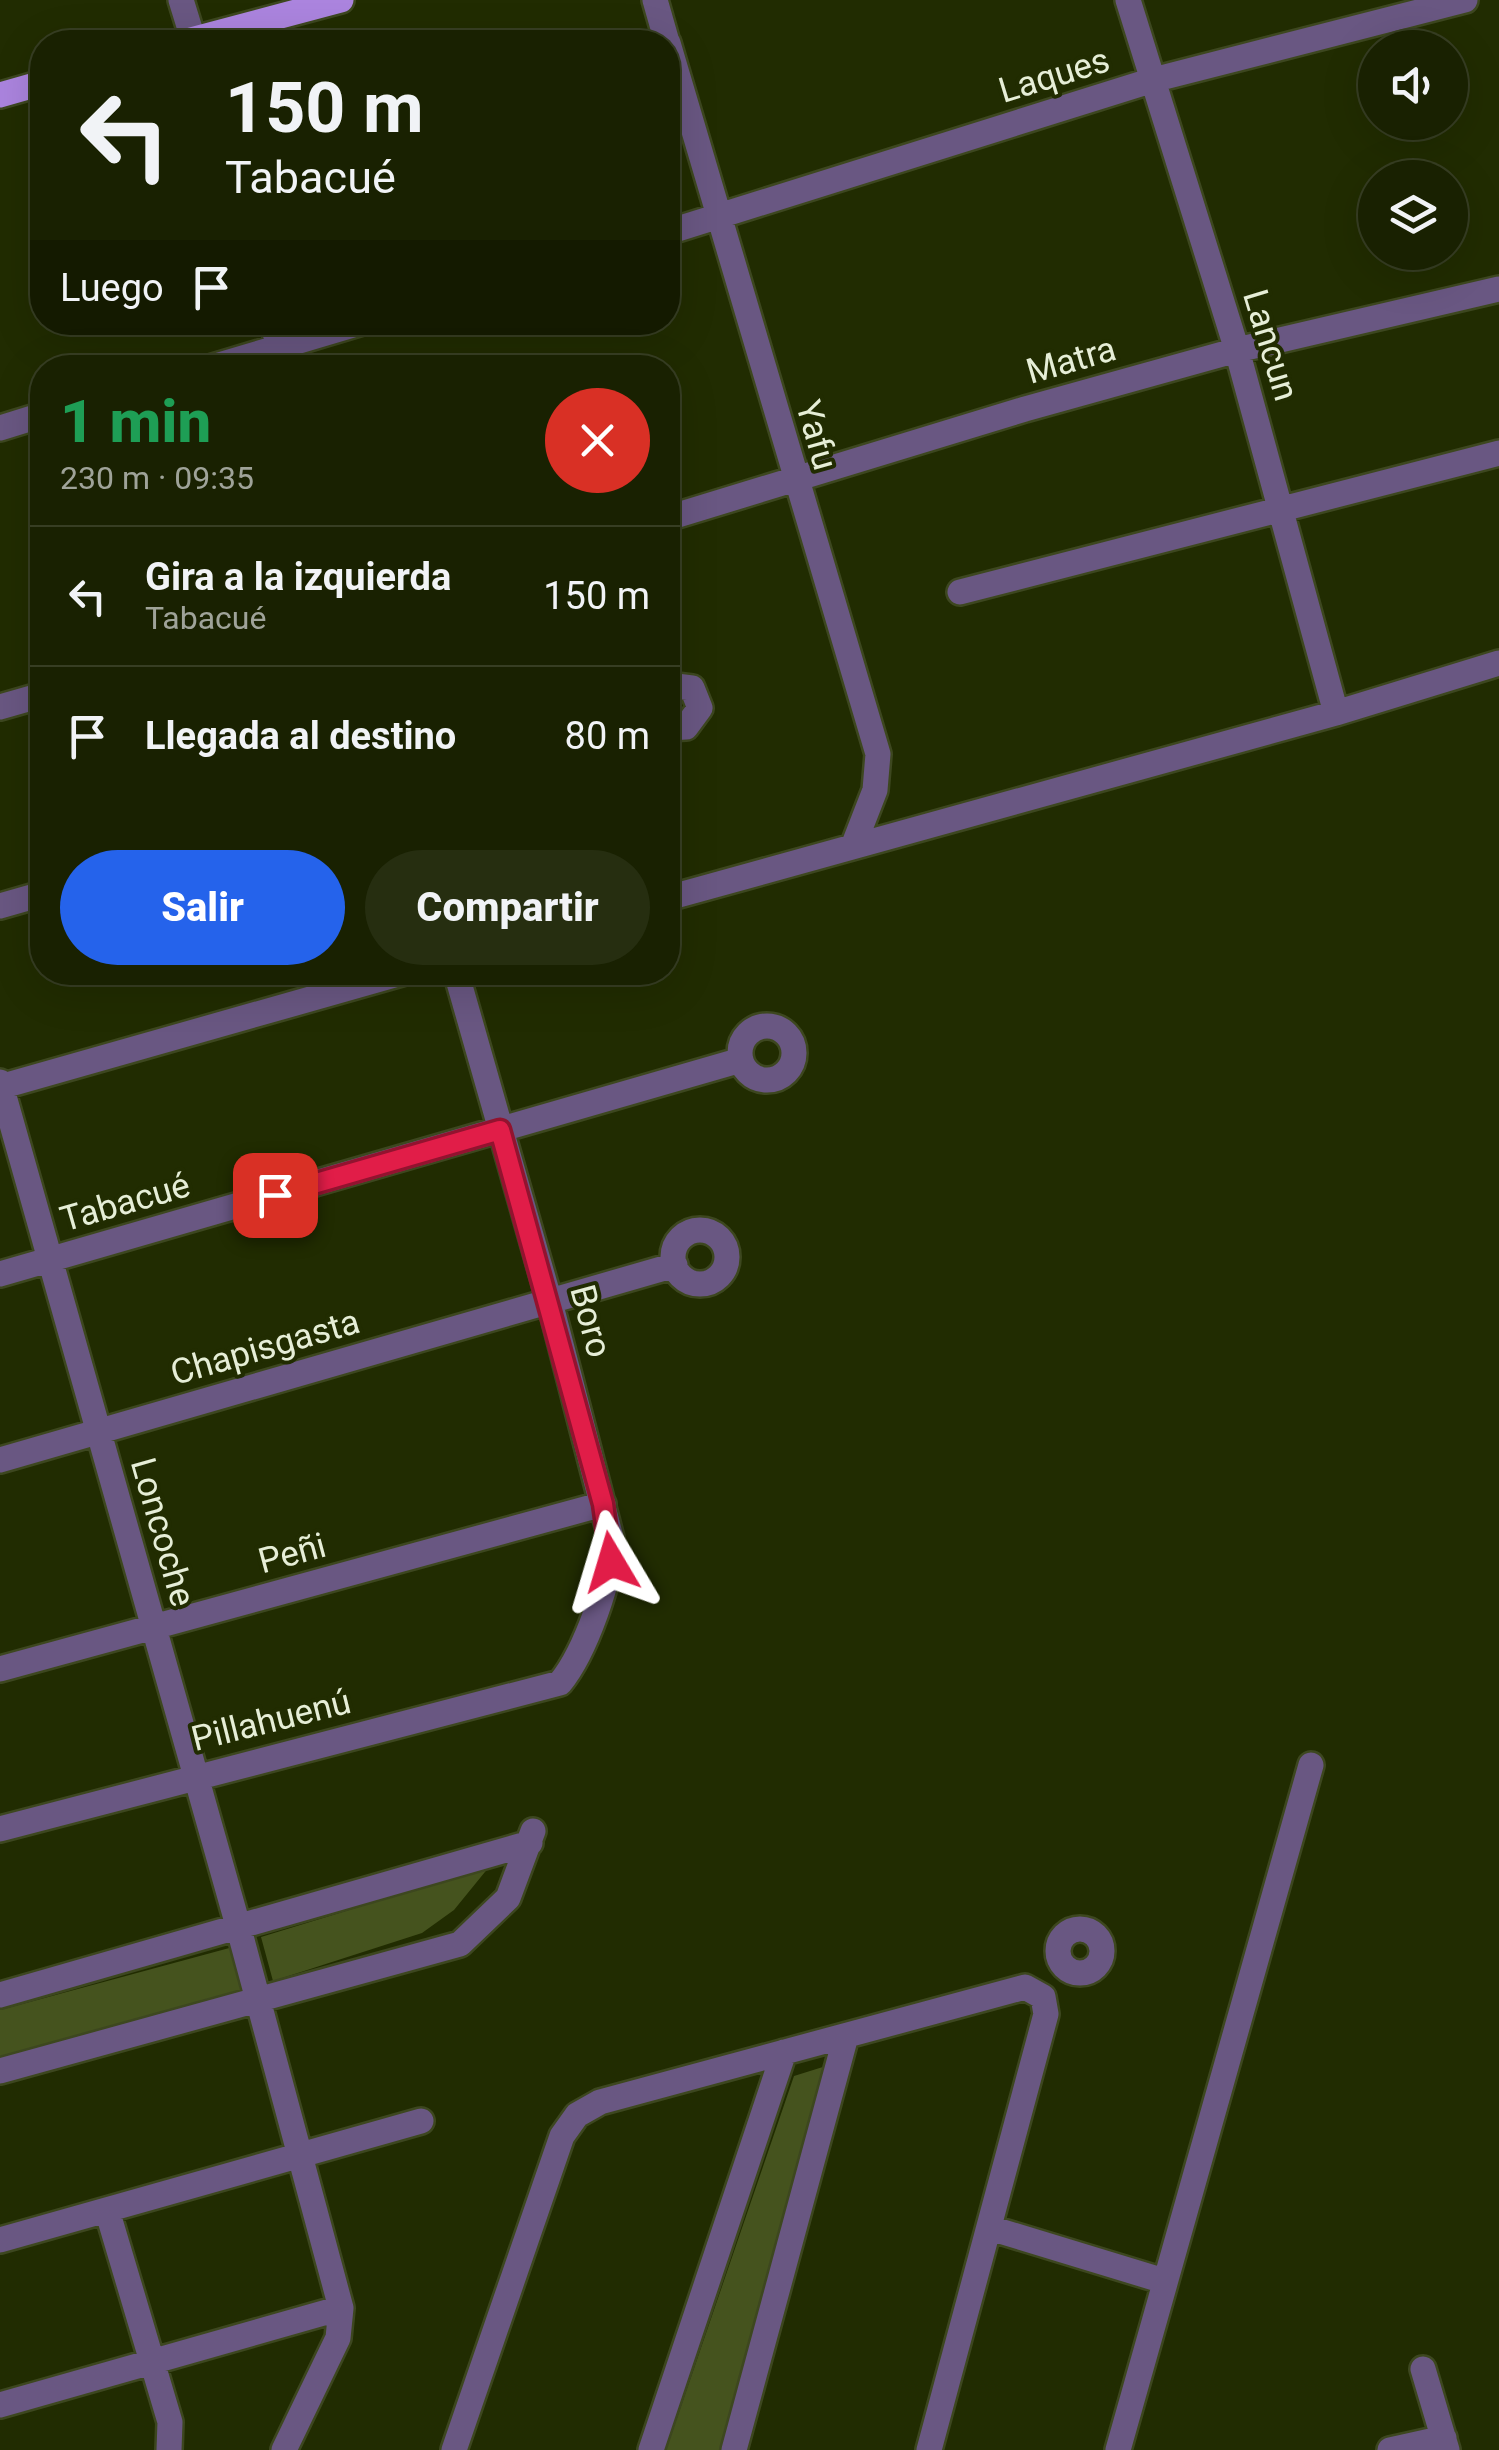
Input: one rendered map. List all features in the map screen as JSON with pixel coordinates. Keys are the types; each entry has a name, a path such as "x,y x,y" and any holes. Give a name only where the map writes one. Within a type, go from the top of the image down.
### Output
{"main road":[{"path":"230,30 340,0"},
{"path":"0,95 30,86"}],"street":[{"path":"181,0 188,30"},
{"name":"Yafu","path":"655,0 664,30"},
{"name":"Lancun","path":"1128,0 1237,350 1336,713"},
{"name":"Laques","path":"680,228 1153,80 1465,0"},
{"name":"Yafu","path":"680,85 794,483 878,754 875,790 854,844"},
{"name":"Matra","path":"680,515 794,483 1025,409 1237,350 1499,289"},
{"path":"250,355 318,335"},
{"path":"0,428 30,419"},
{"path":"960,592 1499,452"},
{"path":"680,895 1336,713 1499,663"},
{"path":"680,686 692,688 700,708 686,728 680,728"},
{"path":"0,707 30,698"},
{"path":"0,906 30,897"},
{"path":"0,1085 359,985"},
{"name":"Boro","path":"460,985 603,1504 611,1562 576,1660 560,1683"},
{"name":"Tabacué","path":"0,1274 741,1060"},
{"name":"Loncoche","path":"0,1085 196,1774 341,2308"},
{"name":"Chapisgasta","path":"0,1460 674,1265"},
{"name":"Peñi","path":"0,1669 603,1504"},
{"name":"Pillahuenú","path":"0,1829 196,1774 560,1683"},
{"path":"1118,2450 1311,1765"},
{"path":"0,1995 239,1929 532,1837 508,1898 460,1944 0,2071"},
{"path":"929,2450 1046,2014 1043,1997 1066,1969"},
{"path":"454,2450 562,2136 577,2115 600,2102 1011,1990 1026,1987 1043,1997"},
{"path":"734,2450 846,2036"},
{"path":"651,2450 784,2052"},
{"path":"0,2240 421,2121"},
{"path":"107,2210 170,2422 169,2450"},
{"path":"990,2228 1164,2281"},
{"path":"0,2405 341,2308 338,2338 284,2450"},
{"path":"1390,2450 1445,2444 1423,2369"}],"green space":[{"path":"489,1867 454,1910 422,1933 273,1981 261,1937"},
{"path":"233,1947 245,1992 0,2058 0,2010"},
{"path":"826,2066 723,2450 666,2450 794,2076"}],"route":[{"path":"275,1195 500,1130 603,1504 611,1562"}]}
